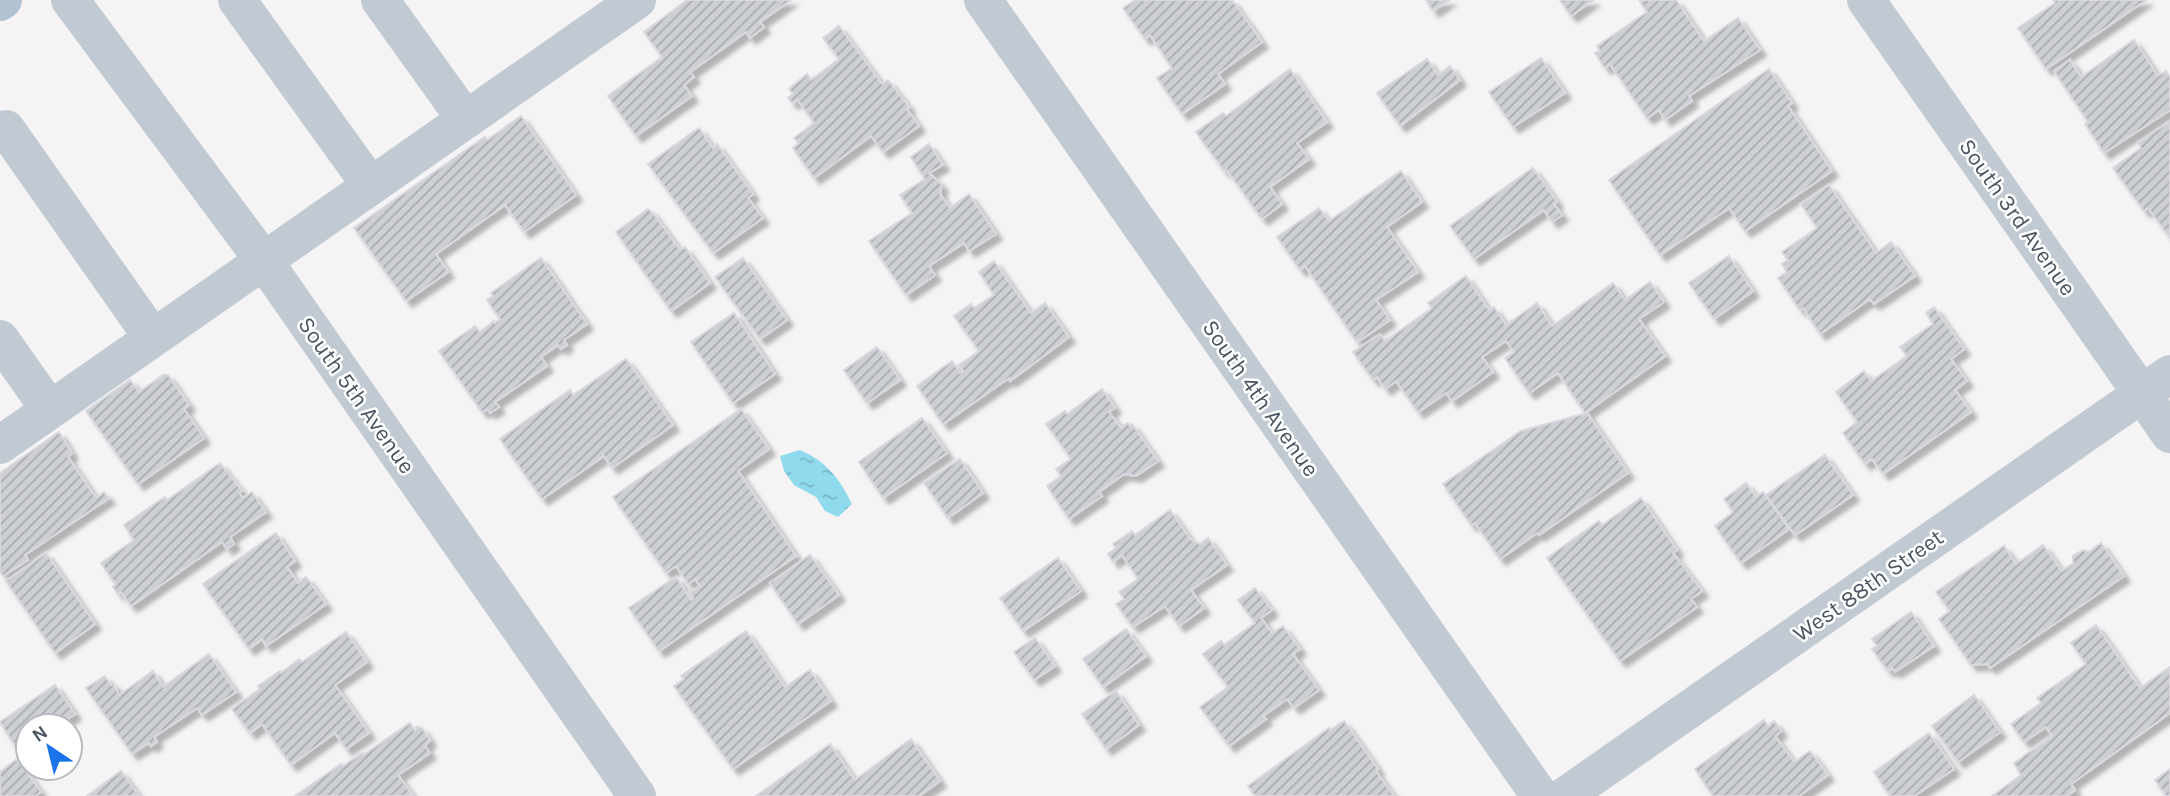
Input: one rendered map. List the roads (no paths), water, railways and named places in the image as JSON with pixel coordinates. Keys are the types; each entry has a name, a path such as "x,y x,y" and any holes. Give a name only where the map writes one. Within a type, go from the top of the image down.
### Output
{"street":[{"name":"South 5th Avenue","path":"70,0 264,261 637,796"},
{"path":"237,0 371,186"},
{"path":"380,0 466,120"},
{"path":"0,445 637,0"},
{"name":"South 4th Avenue","path":"983,0 1540,796"},
{"name":"South 3rd Avenue","path":"1866,0 2156,384 2170,434"},
{"path":"0,133 6,129 153,338"},
{"path":"0,339 50,410"},
{"name":"West 88th Street","path":"1565,796 2156,384"}],"water":[{"path":"800,450 825,465 847,495 852,504 838,517 825,511 816,497 794,485 784,471 780,456"}]}
